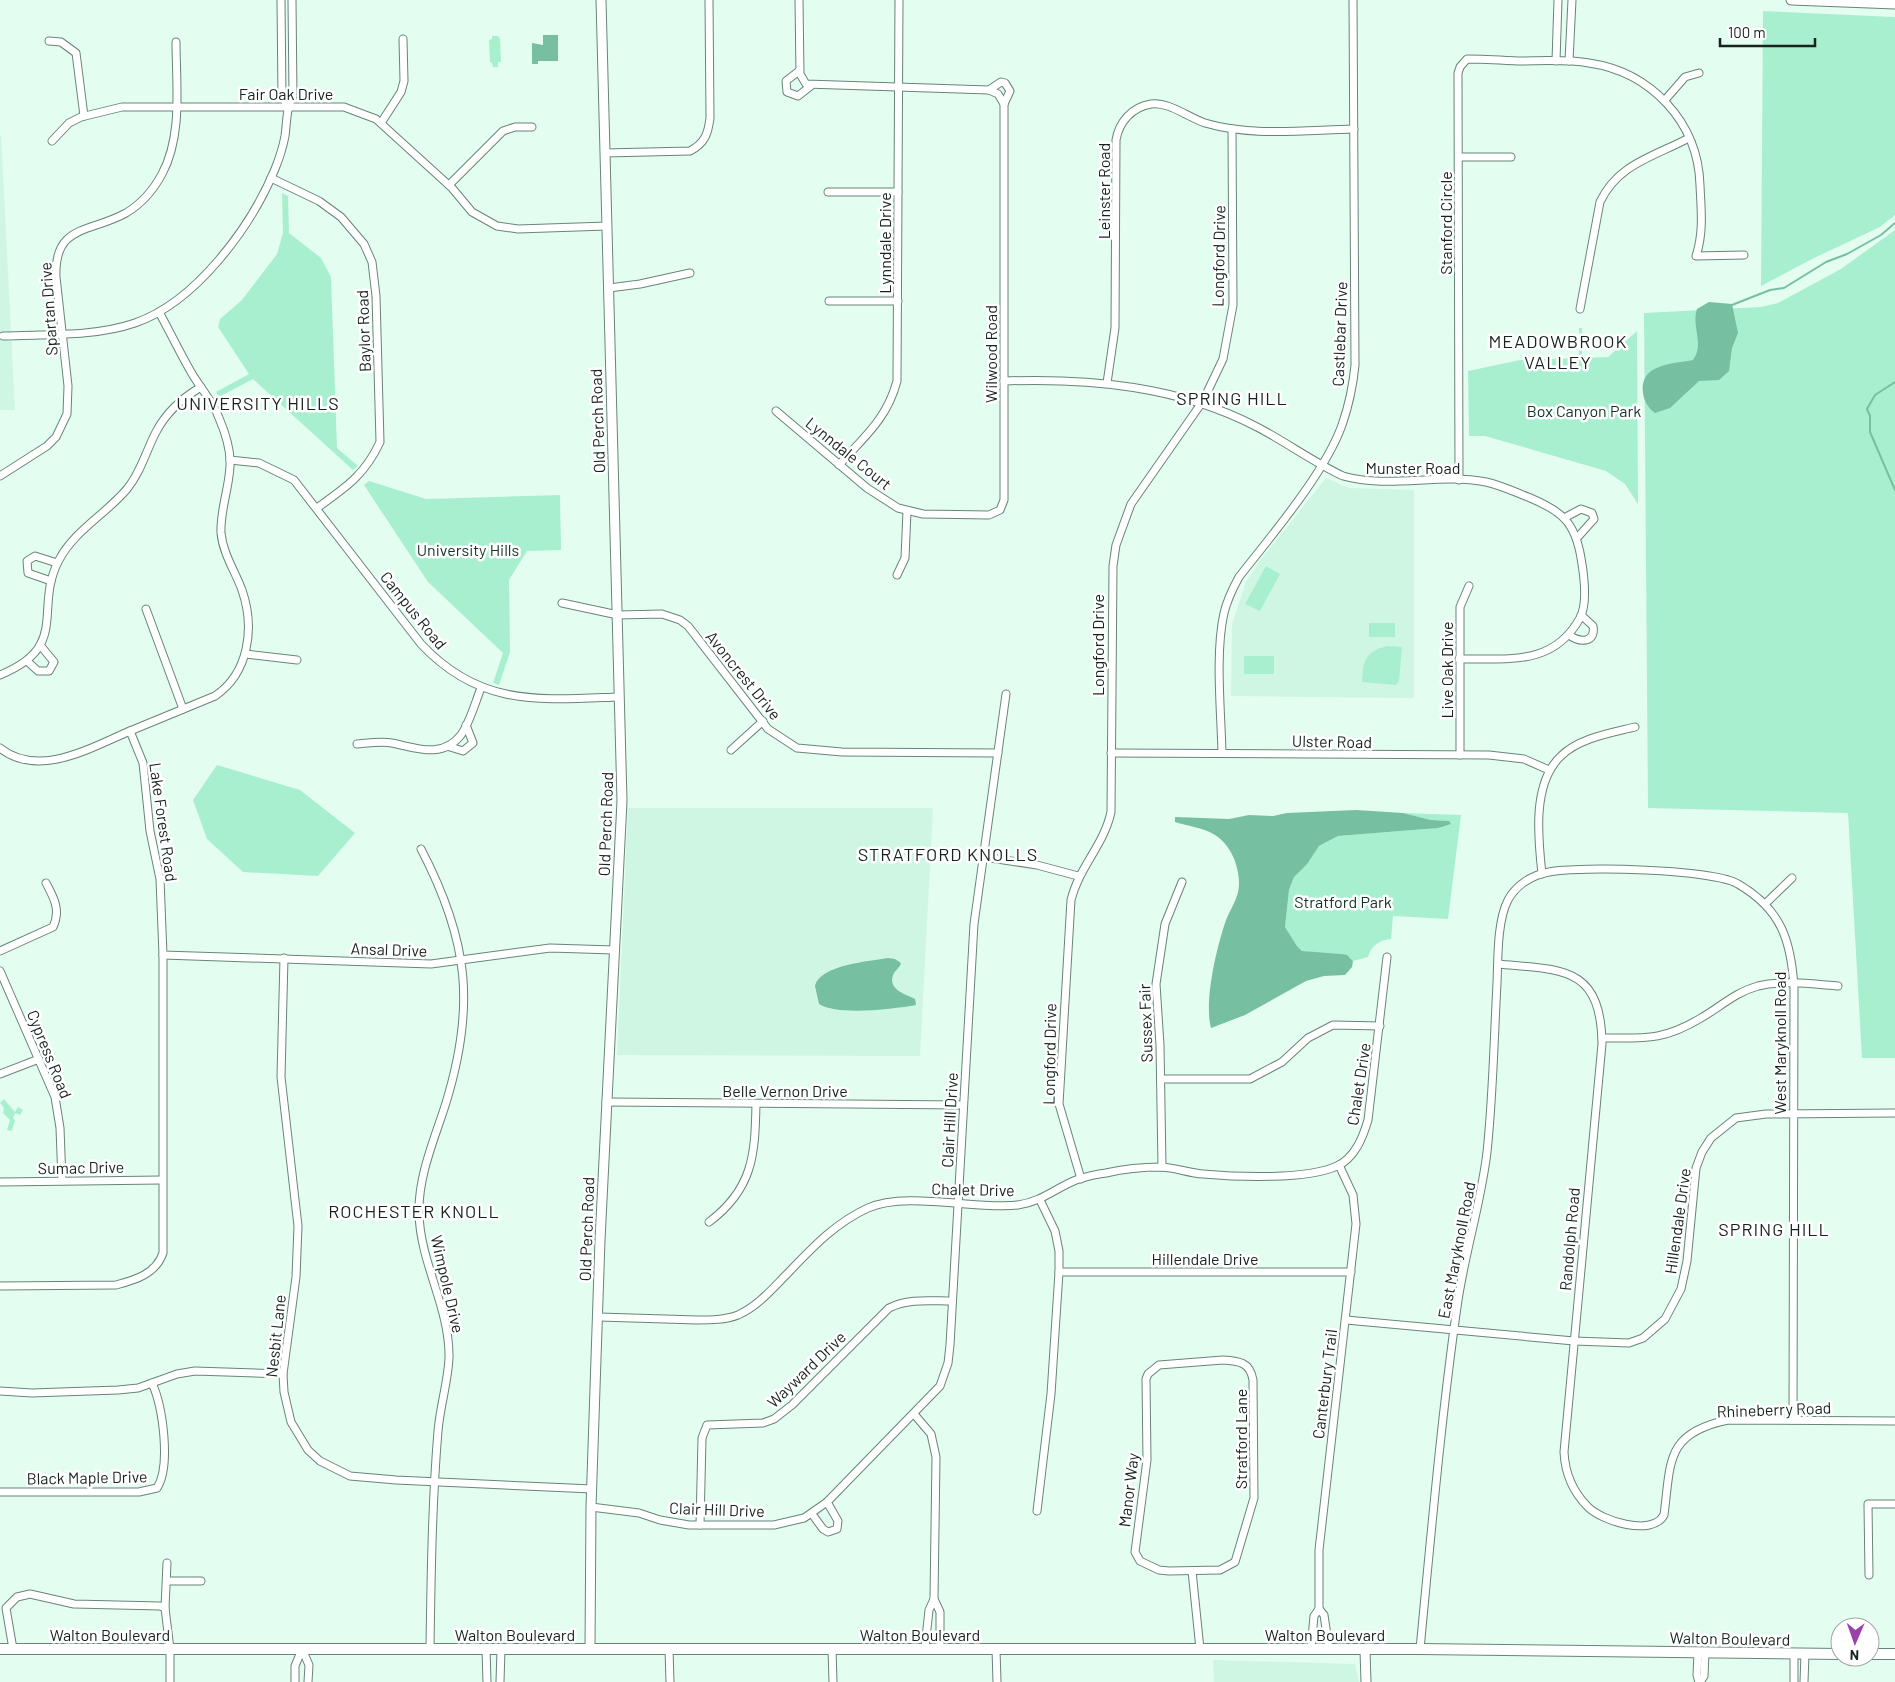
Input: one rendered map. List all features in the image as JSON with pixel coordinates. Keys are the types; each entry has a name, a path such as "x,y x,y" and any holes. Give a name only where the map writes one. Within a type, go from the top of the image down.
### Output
{"main road":[{"name":"Walton Boulevard","path":"0,1649 1420,1649 1830,1654"},
{"path":"1880,1654 1895,1654"}],"street":[{"path":"281,0 282,97 288,106"},
{"path":"3,336 88,332 128,325 160,312 186,294 224,252 244,225 270,178 285,138 288,106 293,96 292,0"},
{"name":"Old Perch Road","path":"590,1650 591,1507 606,1102 622,802 601,0"},
{"path":"605,153 690,151 701,144 708,135 710,118 709,0"},
{"path":"799,0 799,71 802,80 806,84 812,85"},
{"name":"Lynndale Drive","path":"839,465 881,419 893,396 897,381 899,0"},
{"name":"Castlebar Drive","path":"1222,753 1221,635 1224,613 1230,595 1239,577 1321,465 1342,427 1349,404 1355,365 1353,0"},
{"path":"1556,61 1558,0"},
{"path":"1569,61 1572,0"},
{"path":"1791,0 1895,4"},
{"path":"381,124 401,92 404,81 403,38"},
{"path":"49,40 61,42 76,53 84,116"},
{"name":"Spartan Drive","path":"0,476 47,446 62,427 66,414 68,386 61,333 56,262 59,250 71,234 104,224 128,212 149,194 163,173 172,147 176,107 176,42"},
{"name":"Stanford Circle","path":"1459,480 1458,74 1462,64 1467,59 1590,63 1622,72 1647,85 1665,100 1678,116 1689,138 1700,169 1702,204 1701,240 1696,256 1744,255"},
{"name":"Wilwood Road","path":"799,71 786,81 788,92 798,96 812,85 989,90 997,84 1005,83 1010,91 1004,104 1004,500 1000,510 989,515 924,514 907,511"},
{"path":"1665,100 1685,78 1699,73"},
{"path":"989,90 998,94 1004,104"},
{"name":"Leinster Road","path":"1107,383 1115,328 1116,140 1120,124 1130,114 1150,104 1160,104 1198,120 1232,128 1354,129"},
{"name":"Fair Oak Drive","path":"52,141 69,123 84,116 122,107 344,107 381,124 449,186 472,212 505,228 607,226"},
{"path":"449,186 503,131 515,127 532,126"},
{"name":"Longford Drive","path":"1081,1179 1059,1104 1068,917 1078,876 1108,827 1111,812 1111,594 1116,545 1131,504 1201,404 1223,359 1233,305 1232,128"},
{"path":"1580,309 1600,202 1607,187 1623,172 1689,138"},
{"path":"1459,157 1511,157"},
{"name":"Baylor Road","path":"270,178 319,201 340,217 364,244 374,276 380,442 372,460 363,471 317,508"},
{"path":"828,192 898,192"},
{"path":"609,288 640,284 690,273"},
{"path":"829,301 898,301"},
{"path":"1,751 29,761 56,760 80,752 214,696 227,688 246,654 249,630 247,608 222,543 221,518 229,480 230,460 219,416 160,312"},
{"name":"Munster Road","path":"1004,381 1063,380 1107,383 1157,391 1201,404 1258,427 1342,476 1360,481 1459,480 1499,486 1542,503 1564,518 1578,538 1584,596 1581,615 1569,635 1559,644 1535,656 1459,659"},
{"path":"0,675 27,661 36,653 45,635 51,581 57,563 72,541 127,489 136,477 162,422 189,394 201,387"},
{"name":"Lynndale Court","path":"776,411 880,497 907,511"},
{"name":"Campus Road","path":"230,460 259,463 294,480 421,644 439,663 481,688 508,695 543,698 619,696"},
{"path":"1564,518 1581,509 1592,513 1594,519 1592,524 1578,538"},
{"path":"897,575 905,558 907,511"},
{"path":"51,581 28,573 27,561 35,556 57,563"},
{"name":"Live Oak Drive","path":"1460,755 1460,607 1469,586"},
{"name":"Avoncrest Drive","path":"562,603 618,615 662,614 680,620 688,626 768,729 785,742 797,748 816,751 998,753"},
{"path":"146,610 183,709"},
{"path":"1569,635 1577,641 1591,638 1594,633 1593,626 1581,615"},
{"path":"27,661 38,671 48,671 54,662 40,644"},
{"path":"246,654 297,660"},
{"path":"357,744 391,743 429,752 447,746 461,734 481,688"},
{"name":"Clair Hill Drive","path":"591,1507 639,1513 672,1522 700,1525 788,1523 812,1514 827,1502 940,1386 948,1363 974,924 1006,694"},
{"path":"730,750 763,721"},
{"path":"447,746 463,751 472,743 466,725"},
{"path":"1542,874 1539,848 1541,799 1549,770 1561,755 1576,746 1600,736 1636,727"},
{"name":"Lake Forest Road","path":"0,1286 105,1286 134,1281 154,1269 162,1253 162,955 160,879 150,831 143,763 130,731"},
{"name":"Ulster Road","path":"1111,752 1460,755 1524,759 1549,770"},
{"name":"Wimpole Drive","path":"421,849 446,900 453,921 461,960 465,1003 462,1045 456,1071 424,1172 418,1214 424,1249 442,1310 449,1358 439,1413 430,1649"},
{"path":"984,857 1037,865 1078,876"},
{"name":"West Maryknoll Road","path":"1542,874 1574,869 1707,874 1737,882 1764,904 1784,931 1790,945 1794,983 1793,1420"},
{"name":"East Maryknoll Road","path":"1420,1649 1454,1330 1485,1171 1500,939 1506,902 1522,883 1542,874"},
{"path":"1764,904 1792,878"},
{"name":"Sussex Fair","path":"1162,1167 1157,976 1166,924 1182,882"},
{"path":"0,951 53,927 57,919 56,903 46,883"},
{"name":"Ansal Drive","path":"162,955 432,964 550,948 614,950"},
{"name":"Chalet Drive","path":"599,1317 697,1320 737,1315 764,1297 809,1251 843,1221 870,1207 886,1203 1016,1205 1040,1200 1081,1179 1104,1173 1162,1167 1201,1174 1241,1175 1310,1174 1339,1166 1351,1155 1362,1140 1373,1090 1387,957"},
{"name":"Nesbit Lane","path":"284,958 281,1077 298,1226 296,1277 283,1374 284,1392 291,1422 308,1450 320,1461 350,1476 592,1489"},
{"name":"Randolph Road","path":"1498,964 1564,972 1581,980 1588,987 1602,1025 1564,1452 1565,1464 1574,1490 1590,1509 1609,1520 1641,1526 1653,1526 1661,1521"},
{"name":"Cypress Road","path":"0,971 56,1097 62,1182"},
{"path":"1602,1038 1660,1037 1688,1026 1748,990 1760,986 1794,983 1838,986"},
{"path":"1161,1079 1250,1079 1275,1066 1308,1038 1334,1025 1380,1026"},
{"path":"0,1074 39,1059"},
{"name":"Belle Vernon Drive","path":"606,1102 963,1105"},
{"path":"709,1222 724,1211 738,1194 748,1175 754,1154 756,1104"},
{"name":"Hillendale Drive","path":"1346,1320 1574,1341 1629,1343 1643,1338 1658,1326 1681,1290 1687,1261 1696,1168 1711,1138 1736,1118 1766,1114 1895,1113"},
{"name":"Canterbury Trail","path":"1311,1649 1314,1616 1319,1609 1319,1550 1346,1320 1356,1213 1346,1177 1339,1166"},
{"name":"Sumac Drive","path":"0,1182 162,1180"},
{"path":"1037,1512 1052,1394 1059,1272 1059,1251 1055,1231 1040,1200"},
{"name":"Hillendale Drive","path":"1059,1272 1351,1272"},
{"name":"Wayward Drive","path":"700,1525 702,1438 707,1425 756,1424 774,1419 792,1405 889,1308 898,1304 919,1301 952,1301"},
{"name":"Stratford Lane","path":"1153,1369 1159,1364 1223,1360 1243,1362 1252,1373 1254,1498 1248,1523 1235,1562 1220,1570 1192,1570"},
{"name":"Manor Way","path":"1153,1369 1146,1379 1148,1460 1135,1552 1140,1561 1158,1570 1192,1570"},
{"path":"0,1391 32,1393 118,1390 195,1371 283,1374"},
{"name":"Black Maple Drive","path":"0,1492 139,1492 157,1488 161,1482 164,1456 160,1410 152,1383"},
{"path":"914,1414 931,1434 936,1457 934,1599 929,1610 925,1648"},
{"name":"Rhineberry Road","path":"1661,1521 1664,1515 1670,1461 1689,1436 1706,1425 1728,1420 1895,1421"},
{"path":"812,1514 823,1529 828,1532 837,1529 838,1521 827,1502"},
{"path":"1869,1575 1868,1504 1895,1504"},
{"path":"168,1563 165,1608 170,1649 170,1682"},
{"path":"1192,1570 1200,1649"},
{"path":"167,1581 201,1581"},
{"path":"13,1649 6,1608 17,1597 30,1594 74,1604 148,1604 165,1608"},
{"path":"934,1599 940,1612 940,1648"},
{"name":"Canterbury Trail","path":"1319,1609 1324,1615 1329,1649"},
{"path":"295,1682 295,1666 302,1649"},
{"path":"302,1649 309,1665 308,1682"},
{"path":"486,1649 487,1682"},
{"path":"500,1682 501,1649"},
{"path":"669,1649 670,1682"},
{"path":"832,1649 833,1682"},
{"path":"996,1649 997,1682"},
{"path":"1365,1650 1366,1682"},
{"path":"1700,1682 1701,1652"},
{"path":"1794,1682 1799,1654"},
{"path":"1799,1654 1804,1682"}],"shaded area":[{"path":"543,35 558,35 558,61 538,61 538,64 532,64 532,43 543,45"},
{"path":"1,135 15,410 0,410"},
{"path":"1709,302 1732,304 1738,333 1732,348 1729,371 1719,380 1699,381 1670,408 1655,413 1645,402 1643,383 1646,376 1659,367 1693,360 1698,348 1697,309"},
{"path":"1326,478 1349,488 1414,490 1414,698 1231,696 1232,624 1246,582 1259,562"},
{"path":"628,808 933,808 920,1056 617,1055"},
{"path":"1356,810 1403,813 1431,820 1449,821 1451,824 1438,828 1338,836 1319,846 1307,864 1294,877 1289,890 1285,927 1302,951 1347,955 1353,961 1352,967 1345,975 1324,976 1306,981 1245,1015 1211,1028 1209,1004 1212,976 1225,923 1239,889 1238,870 1230,850 1221,839 1206,831 1175,822 1175,817 1229,819 1249,815 1273,816 1287,813"},
{"path":"888,958 895,959 901,963 892,979 894,987 915,999 916,1005 880,1010 852,1011 828,1008 819,1004 815,986 826,973 847,965"},
{"path":"1213,1660 1355,1664 1359,1682 1214,1682"}],"green space":[{"path":"1763,11 1895,17 1895,215 1880,227 1814,258 1761,286"},
{"path":"492,36 498,36 500,39 501,62 498,62 498,67 493,67 490,62 489,40 492,39"},
{"name":"University Hills","path":"282,193 288,196 289,233 321,258 331,277 337,448 358,466 353,470 253,379 219,397 216,392 249,374 218,327 220,319 242,300 277,254 283,233"},
{"path":"1895,230 1895,1058 1862,1058 1848,813 1648,808 1644,313 1761,307 1778,303 1841,269"},
{"name":"Box Canyon Park","path":"1579,328 1582,328 1582,358 1608,357 1637,331 1638,504 1625,484 1606,471 1485,436 1469,436 1468,371 1520,360 1579,358"},
{"name":"University Hills","path":"369,481 426,499 560,495 561,550 527,551 509,580 510,652 499,685 493,683 503,653 428,582 364,485"},
{"path":"1266,566 1280,574 1260,611 1245,604"},
{"path":"1369,623 1395,623 1395,637 1369,637"},
{"path":"1387,646 1402,647 1399,681 1396,685 1362,682 1363,668 1367,658 1374,651"},
{"path":"1244,656 1274,656 1274,674 1244,674"},
{"path":"217,765 300,790 355,833 318,876 243,872 207,839 193,800"},
{"name":"Stratford Park","path":"1403,813 1461,815 1448,919 1393,916 1391,939 1376,944 1371,949 1368,957 1353,961 1349,957 1302,951 1285,927 1289,890 1294,877 1319,846 1338,836 1426,829 1449,821 1431,820"},
{"path":"4,1099 15,1112 18,1107 23,1110 20,1115 15,1113 12,1131 7,1130 10,1120 3,1113 4,1108 0,1103"}],"waterway":[{"path":"1732,305 1770,290 1784,288 1826,262 1847,254 1881,235 1895,223"},
{"path":"1895,382 1875,395 1867,409 1870,416 1870,432 1895,490"}],"district":[{"name":"MEADOWBROOK VALLEY","path":"1558,351"},
{"name":"SPRING HILL","path":"1232,398"},
{"name":"UNIVERSITY HILLS","path":"258,403"},
{"name":"STRATFORD KNOLLS","path":"948,854"},
{"name":"ROCHESTER KNOLL","path":"414,1211"},
{"name":"SPRING HILL","path":"1774,1229"}]}
